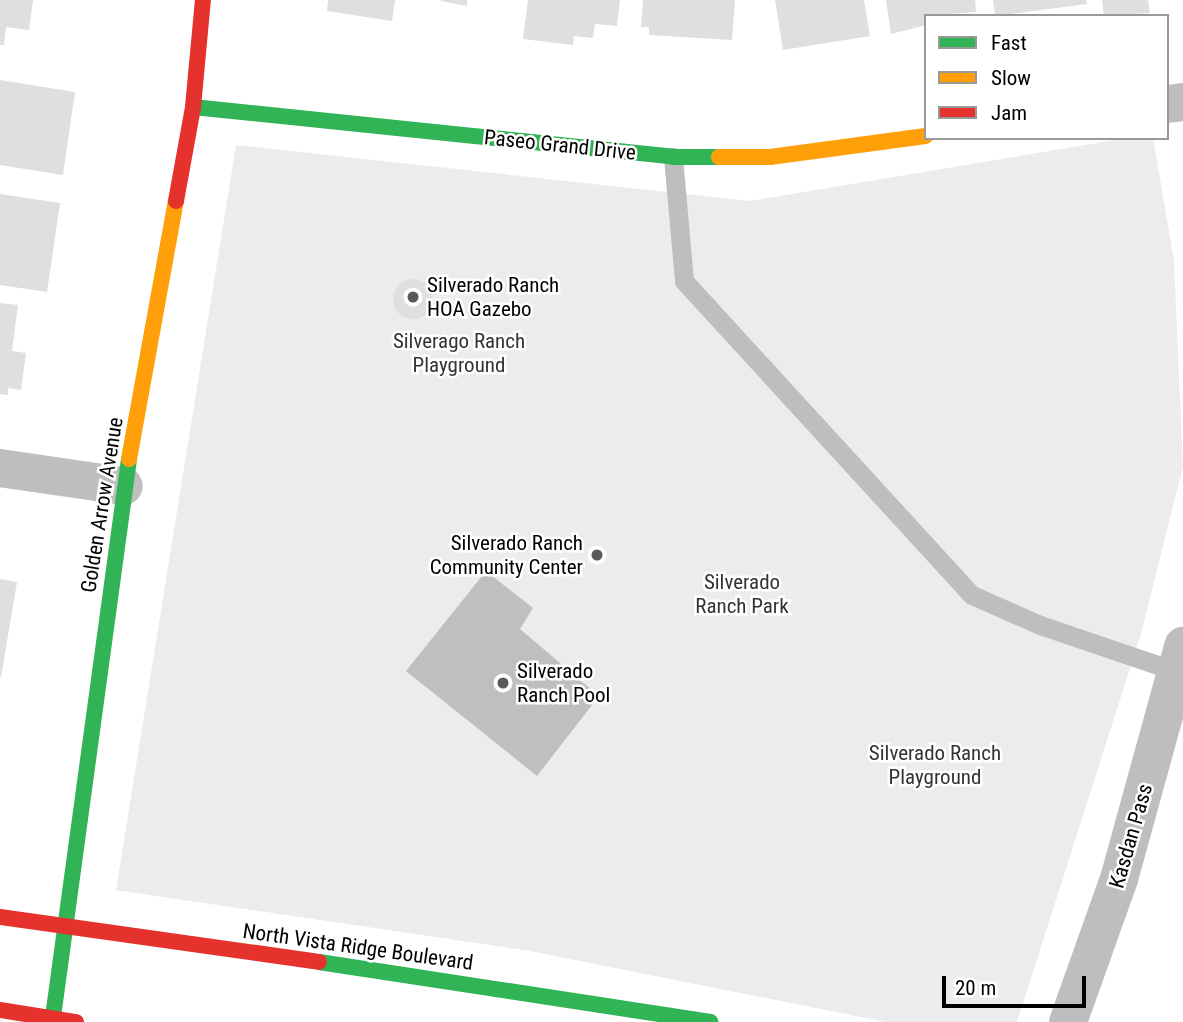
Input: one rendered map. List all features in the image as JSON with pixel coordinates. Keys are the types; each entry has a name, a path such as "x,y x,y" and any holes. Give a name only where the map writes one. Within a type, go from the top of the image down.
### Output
{"street":[{"name":"Golden Arrow Avenue","path":"53,1020 124,486 194,107 203,0"},
{"name":"Paseo Grand Drive","path":"194,107 673,157 769,157 924,136"},
{"path":"0,468 124,486"},
{"name":"Kasdan Pass","path":"1068,1022 1119,879 1180,659"},
{"name":"North Vista Ridge Boulevard","path":"0,917 520,991 710,1022"},
{"path":"0,1010 78,1022"}],"lane":[{"path":"673,157 684,281 972,595 1040,625 1180,659"}],"green space":[{"name":"Silverado Ranch Park","path":"1115,140 1153,140 1174,260 1183,467 1141,634 1017,1022 886,1022 530,951 116,890 236,145 750,201"}],"shaded area":[{"name":"Silverado Ranch Pool","path":"486,571 533,608 520,629 599,696 537,776 406,671"}],"building":[{"path":"0,0 33,0 29,30 6,27 4,45 0,45"},
{"path":"328,0 395,0 392,21 327,11"},
{"path":"467,0 467,6 441,1"},
{"path":"528,0 620,0 617,26 595,24 593,38 574,36 573,45 523,39"},
{"path":"643,0 735,0 732,40 649,35 649,27 641,27"},
{"path":"775,0 864,0 870,36 783,50"},
{"path":"886,0 975,0 976,12 924,14 924,26 891,34"},
{"path":"993,0 1086,0 1087,4 1010,14 995,14"},
{"path":"1102,0 1148,0 1150,13 1104,14"},
{"path":"0,80 75,92 63,175 0,165"},
{"path":"0,194 60,203 47,292 0,285"},
{"name":"Silverado Ranch HOA Gazebo","path":"413,279 427,285 433,299 427,313 413,319 399,313 393,299 399,285"},
{"path":"0,303 18,305 12,351 26,353 21,390 8,388 8,395 0,394"},
{"path":"0,579 17,582 1,677 0,677"}],"traffic: fast":[{"path":"193,107 673,157 719,157"},
{"path":"53,1017 129,459"},
{"path":"319,962 710,1022"}],"traffic: slow":[{"path":"719,157 770,157 924,136"},
{"path":"129,459 176,201"}],"traffic: jam":[{"path":"176,201 193,107 203,0"},
{"path":"0,917 319,962"},
{"path":"0,1010 76,1022"}],"place":[{"name":"Silverado Ranch HOA Gazebo","path":"413,297"},
{"name":"Silverado Ranch Community Center","path":"597,555"},
{"name":"Silverado Ranch Pool","path":"503,683"}],"park label":[{"name":"Silverago Ranch Playground","path":"459,353"},
{"name":"Silverado Ranch Playground","path":"935,765"}]}
